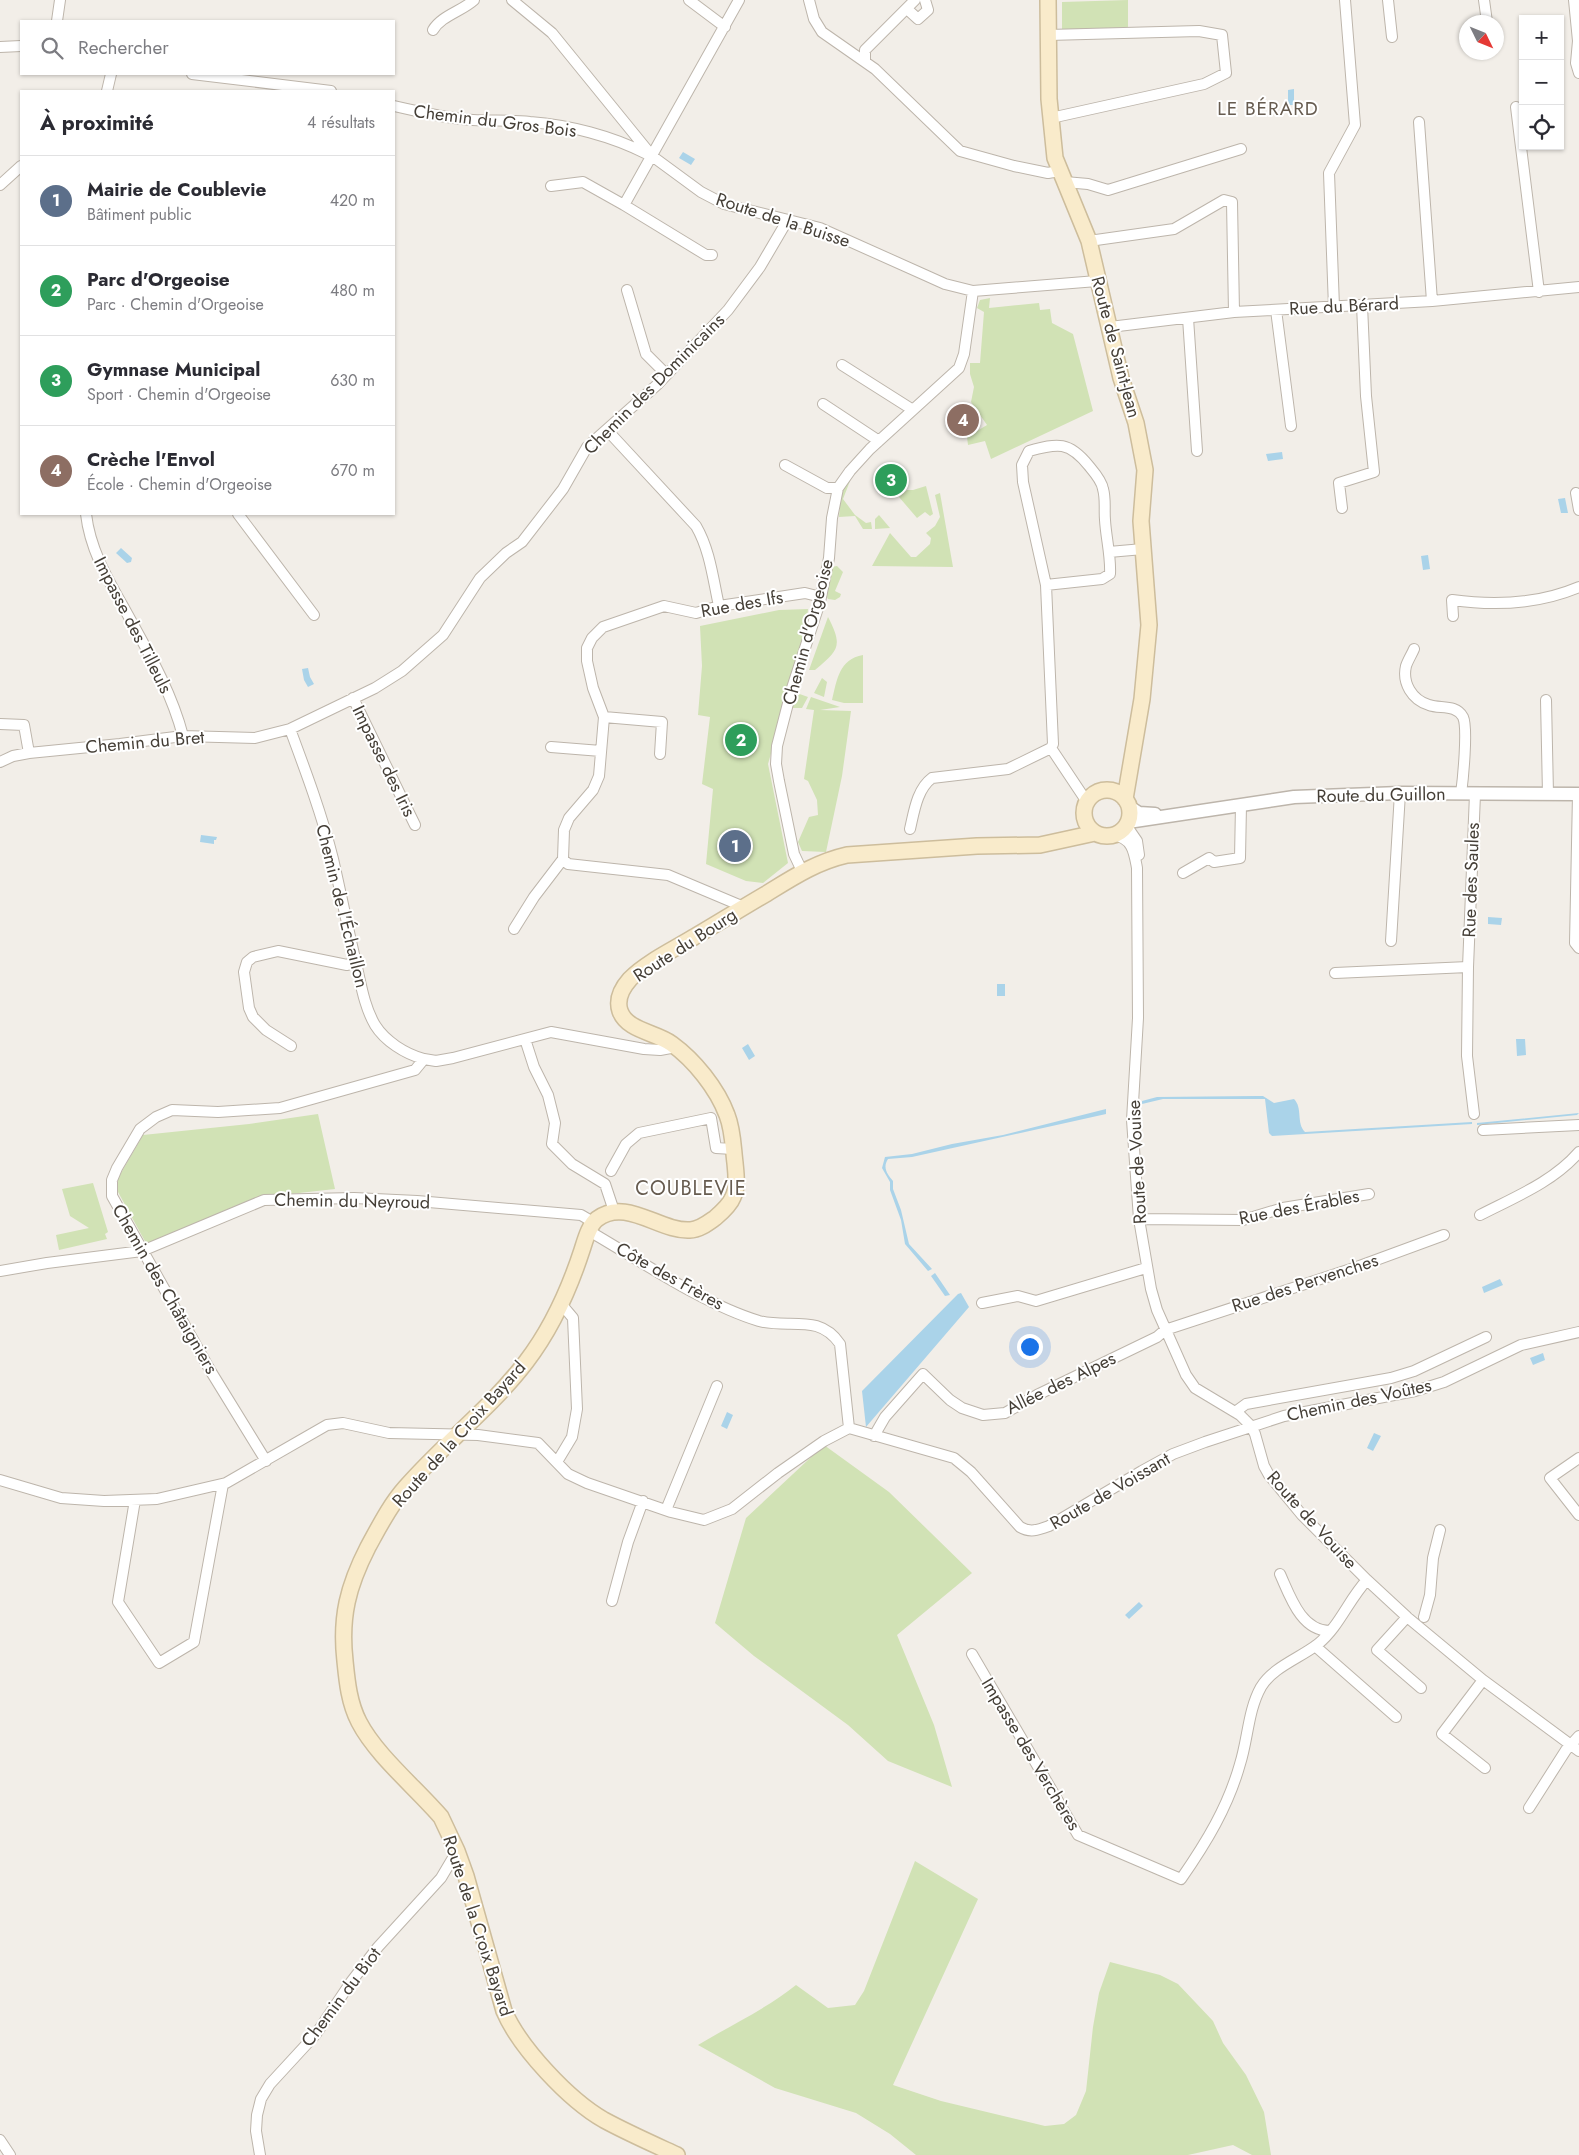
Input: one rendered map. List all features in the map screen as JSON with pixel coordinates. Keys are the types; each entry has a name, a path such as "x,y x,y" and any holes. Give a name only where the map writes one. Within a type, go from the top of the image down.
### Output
{"main road":[{"name":"Route de Saint-Jean","path":"1048,0 1049,99 1055,158 1089,241 1121,378 1136,423 1145,470 1140,521 1149,625 1142,699 1127,802"},
{"name":"Route de Saint-Jean","path":"1110,791 1121,771 1142,699"},
{"path":"1110,791 1118,793 1127,802 1127,824 1114,835 1105,836 1096,833 1086,823 1086,809 1096,793 1110,791"},
{"name":"Route du Bourg","path":"614,1212 635,1214 680,1229 697,1229 708,1224 728,1206 734,1197 736,1178 731,1130 722,1103 702,1073 669,1042 631,1024 625,1019 619,1005 622,989 638,972 802,871 827,860 847,855 1040,842 1060,838 1072,831 1086,809"},
{"name":"Route du Bourg","path":"990,846 1040,845 1096,833"},
{"path":"593,1224 614,1212"},
{"name":"Route de la Croix Bayard","path":"593,1224 562,1304 547,1332 525,1363 492,1400 404,1490 378,1530 352,1579 344,1613 342,1639 347,1683 353,1708 359,1722 367,1735 397,1770 441,1817 457,1851 504,2011 518,2038 533,2056 589,2110 612,2124 677,2155"}],"street":[{"path":"57,20 60,0"},
{"path":"433,30 436,24 474,0"},
{"name":"Route de la Buisse","path":"512,0 552,33 652,156 700,192 724,204 820,228 932,278 973,291 1097,281"},
{"path":"689,0 725,27"},
{"path":"624,205 739,0"},
{"path":"809,0 814,19 822,32 875,69 960,151 1014,166 1062,176 1108,190 1242,149"},
{"path":"850,52 865,50 915,0"},
{"path":"907,9 918,19 928,10 925,0"},
{"path":"1334,307 1328,173 1355,125 1345,0"},
{"path":"1388,0 1392,37"},
{"path":"1484,0 1486,15"},
{"path":"1574,0 1578,41 1576,54 1579,73"},
{"path":"1048,35 1199,31 1222,35 1226,74 1204,84 1051,118"},
{"path":"0,47 20,46"},
{"path":"865,50 865,62"},
{"path":"107,90 111,75"},
{"path":"211,75 269,78 326,90"},
{"name":"Chemin du Gros Bois","path":"395,106 454,118 531,122 582,131 623,142 652,156"},
{"path":"1516,107 1539,292"},
{"path":"1418,122 1432,301"},
{"path":"0,185 20,167"},
{"path":"550,186 583,182 706,255 712,255"},
{"path":"1089,241 1174,228 1224,200 1232,202 1234,312"},
{"name":"Chemin des Dominicains","path":"290,729 375,688 402,671 443,635 480,578 506,552 522,542 563,489 587,447 666,374 708,332 743,291 760,267 787,221"},
{"name":"Rue du Bérard","path":"1110,327 1234,312 1432,301 1579,287"},
{"path":"626,290 646,354 666,374"},
{"name":"Chemin d'Orgeoise","path":"802,871 794,854 779,781 776,764 777,746 792,688 821,597 829,558 832,518 838,488 850,470 879,441 959,368 964,354 973,291"},
{"path":"1342,508 1339,483 1374,472 1366,396 1362,304"},
{"path":"1276,310 1291,426"},
{"path":"1188,318 1197,451"},
{"path":"842,365 914,410"},
{"path":"823,404 879,441"},
{"path":"607,430 696,526 702,536 708,556 719,606"},
{"path":"910,829 917,801 927,782 932,778 1008,769 1051,748 1053,744 1046,585 1023,482 1022,465 1029,451 1063,445 1080,454 1095,473 1103,488 1110,574 1102,579 1046,585"},
{"path":"785,465 827,488 838,488"},
{"path":"1576,493 1579,510"},
{"name":"Impasse des Tilleuls","path":"86,515 88,535 103,570 163,680 177,712 184,736"},
{"path":"239,515 314,615"},
{"path":"1109,552 1143,549"},
{"path":"1453,616 1452,600 1476,604 1524,602 1558,596 1579,587"},
{"name":"Rue des Ifs","path":"604,717 593,688 587,661 587,648 592,638 603,627 664,606 696,613 719,606 805,593 821,597"},
{"path":"1414,649 1406,667 1408,687 1412,695 1430,706 1451,708 1458,711 1465,724 1461,794"},
{"name":"Impasse des Iris","path":"353,698 415,825"},
{"path":"1546,700 1548,794"},
{"path":"514,929 545,882 563,859 564,830 569,818 593,790 599,776 604,717 662,722 660,754"},
{"path":"0,724 24,726 29,753"},
{"name":"Chemin du Bret","path":"0,762 13,756 29,753 184,736 255,738 290,729"},
{"name":"Chemin de l'Échaillon","path":"290,729 333,858 366,1004 375,1025 391,1042 411,1054 424,1059"},
{"path":"551,747 601,751"},
{"path":"1051,748 1086,809"},
{"path":"1391,941 1400,793"},
{"name":"Route du Guillon","path":"1127,824 1185,813 1294,797 1400,793 1578,794"},
{"name":"Rue des Saules","path":"1474,1114 1468,1056 1468,967 1475,794"},
{"path":"1578,794 1575,943 1579,948"},
{"name":"Route du Guillon","path":"1127,802 1139,813 1185,813"},
{"path":"1183,873 1209,858 1214,862 1240,858 1241,805"},
{"name":"Route de Vouise","path":"1127,824 1137,841 1139,858 1137,868 1138,1018 1132,1120 1139,1219 1146,1268 1157,1310 1186,1375 1195,1388 1235,1412 1251,1426 1264,1466 1269,1475 1302,1515 1367,1580 1407,1617 1483,1680 1579,1752"},
{"name":"Route de Vouise","path":"1114,835 1130,842 1137,868"},
{"path":"563,859 568,864 668,875 739,903 744,907"},
{"path":"291,1046 266,1030 253,1017 248,1008 244,972 246,962 252,957 278,951 347,965 356,962"},
{"path":"1335,973 1468,967"},
{"path":"424,1059 453,1058 551,1032 644,1049 660,1050 676,1047"},
{"path":"525,1039 534,1067 548,1096 555,1123 552,1144 572,1164 605,1184 614,1212"},
{"name":"Chemin des Châtaigniers","path":"266,1461 142,1251 112,1196 112,1180 116,1168 140,1129 156,1117 172,1110 218,1112 280,1108 415,1070 424,1059"},
{"path":"610,1171 626,1144 639,1134 711,1118 716,1148 733,1149"},
{"path":"1483,1130 1579,1125"},
{"path":"1480,1215 1574,1165 1579,1152"},
{"name":"Rue des Érables","path":"1139,1219 1244,1220 1283,1208 1369,1194"},
{"name":"Chemin du Neyroud","path":"0,1272 47,1263 142,1251 264,1200 354,1198 417,1201 581,1216 593,1224"},
{"name":"Côte des Frères","path":"593,1224 709,1300 761,1321 802,1324 824,1328 833,1334 840,1344 849,1428"},
{"name":"Rue des Pervenches","path":"1165,1330 1357,1267 1444,1235"},
{"path":"982,1303 1018,1296 1036,1301 1146,1268"},
{"path":"557,1462 572,1437 577,1409 573,1318 562,1304"},
{"name":"Allée des Alpes","path":"874,1436 885,1417 923,1374 950,1400 962,1408 983,1414 1005,1413 1037,1395 1157,1337 1165,1330"},
{"name":"Chemin des Voûtes","path":"1251,1426 1284,1416 1415,1391 1444,1382 1521,1345 1579,1332"},
{"path":"1235,1412 1246,1404 1391,1378 1414,1371 1486,1337"},
{"path":"666,1510 717,1386"},
{"path":"0,1480 60,1498 104,1501 157,1499 223,1484 266,1461 327,1424 343,1424 389,1433 478,1436 538,1444 568,1474 587,1483 666,1510 704,1520 732,1509 824,1441 849,1428"},
{"name":"Route de Voissant","path":"849,1428 954,1458 971,1472 1015,1522 1025,1530 1032,1531 1049,1526 1173,1454 1251,1426"},
{"path":"1579,1458 1550,1478 1579,1515"},
{"path":"135,1500 118,1602 159,1663 194,1642 223,1484"},
{"path":"612,1601 628,1542 643,1501"},
{"path":"1424,1617 1430,1595 1433,1558 1440,1530"},
{"path":"1280,1574 1302,1616 1315,1629 1330,1631"},
{"path":"1367,1580 1330,1631 1315,1646 1396,1718"},
{"path":"1407,1617 1377,1650 1421,1688"},
{"name":"Impasse des Verchères","path":"972,1654 1078,1835 1181,1879 1207,1840 1226,1802 1243,1755 1253,1701 1262,1685 1272,1674 1315,1646"},
{"path":"1483,1680 1442,1734 1485,1768"},
{"path":"1529,1808 1570,1745 1579,1736"},
{"name":"Chemin du Biot","path":"260,2155 256,2131 257,2115 261,2099 270,2084 316,2034 351,1982 378,1947 441,1878 457,1851"},
{"path":"0,2140 10,2155"}],"green space":[{"path":"1128,0 1128,28 1062,30 1062,2"},
{"path":"990,298 989,308 1039,303 1040,310 1050,309 1052,323 1073,334 1093,411 991,459 985,441 968,445 967,437 987,425 971,402 974,387 970,374 970,363 980,363 984,312 977,308 980,300"},
{"path":"848,479 850,481 843,499 855,515 866,523 871,522 872,529 863,529 855,516 839,517 841,494"},
{"path":"926,486 933,514 930,516 925,512 917,518 899,497 907,490"},
{"path":"940,493 953,567 872,566 890,533 911,557 916,557 930,544 931,538 926,533 935,526 940,517 935,495"},
{"path":"879,515 890,528 875,529 875,519"},
{"path":"837,566 843,572 835,591 841,594 835,600 828,599 826,596 828,580 832,567"},
{"path":"808,609 806,630 768,764 788,863 763,883 746,881 706,864 713,789 702,784 710,717 698,715 702,666 700,626 779,610"},
{"path":"828,617 836,635 836,647 834,652 815,670 809,670"},
{"path":"863,655 863,703 844,703 832,700 840,672 844,666 855,657"},
{"path":"822,678 827,682 824,697 814,693"},
{"path":"794,692 808,697 802,708 790,708"},
{"path":"811,697 840,707 820,710 851,711 842,776 826,852 802,851 798,842 809,817 818,815 817,800 808,781 804,779 814,710 806,709"},
{"path":"318,1114 335,1189 263,1197 147,1245 118,1192 118,1178 143,1135 249,1124"},
{"path":"93,1183 108,1232 105,1234 107,1239 59,1250 56,1235 89,1228 70,1216 62,1189"},
{"path":"824,1445 889,1492 972,1573 897,1635 934,1725 952,1787 888,1761 848,1725 754,1656 715,1623 746,1518"},
{"path":"915,1861 978,1899 893,2085 941,2101 1045,2126 1064,2124 1076,2115 1086,2091 1099,1993 1110,1962 1160,1975 1178,1984 1213,2021 1223,2043 1246,2075 1264,2112 1271,2155 1252,2155 1233,2145 1188,2155 916,2155 890,2134 856,2113 775,2088 698,2045 761,2009 796,1985 828,2008 855,2005 864,1991"}],"water":[{"path":"1294,89 1294,105 1288,105 1288,90"},
{"path":"683,152 695,159 691,165 679,158"},
{"path":"1282,452 1283,459 1268,461 1266,454"},
{"path":"1565,498 1568,513 1561,513 1558,499"},
{"path":"121,548 132,558 131,562 127,563 116,553"},
{"path":"1428,555 1430,569 1423,570 1421,556"},
{"path":"308,668 314,684 308,687 304,680 302,669"},
{"path":"201,835 217,837 214,840 214,844 200,842"},
{"path":"1488,917 1502,918 1501,925 1488,924"},
{"path":"997,984 1005,984 1005,996 997,996"},
{"path":"1516,1039 1525,1039 1526,1055 1517,1056"},
{"path":"748,1044 755,1056 749,1060 742,1048"},
{"path":"1263,1096 1274,1103 1294,1099 1297,1103 1302,1128 1305,1132 1472,1122 1472,1124 1272,1136 1269,1133 1265,1099 1163,1099 1142,1104 1142,1101 1157,1097"},
{"path":"1106,1109 1106,1114 912,1157 888,1159 886,1168 893,1181 893,1189 901,1210 909,1244 932,1269 928,1271 905,1244 901,1220 890,1190 890,1182 882,1168 885,1157 912,1154 952,1144 1003,1135"},
{"path":"1579,1113 1577,1115 1477,1125 1477,1123"},
{"path":"935,1273 950,1295 945,1296 931,1276"},
{"path":"1500,1279 1503,1285 1484,1293 1482,1287"},
{"path":"961,1293 969,1307 866,1427 862,1391"},
{"path":"1543,1353 1545,1360 1533,1365 1530,1358"},
{"path":"727,1412 733,1415 727,1429 721,1426"},
{"path":"1374,1433 1381,1436 1373,1451 1367,1448"},
{"path":"1139,1602 1143,1606 1129,1619 1125,1615"}],"place":[{"name":"Crèche l'Envol","path":"963,420"},
{"name":"Gymnase Municipal","path":"891,480"},
{"name":"Parc d'Orgeoise","path":"741,740"},
{"name":"Mairie de Coublevie","path":"735,846"}],"district":[{"name":"LE BÉRARD","path":"1268,108"},
{"name":"COUBLEVIE","path":"691,1188"}]}
